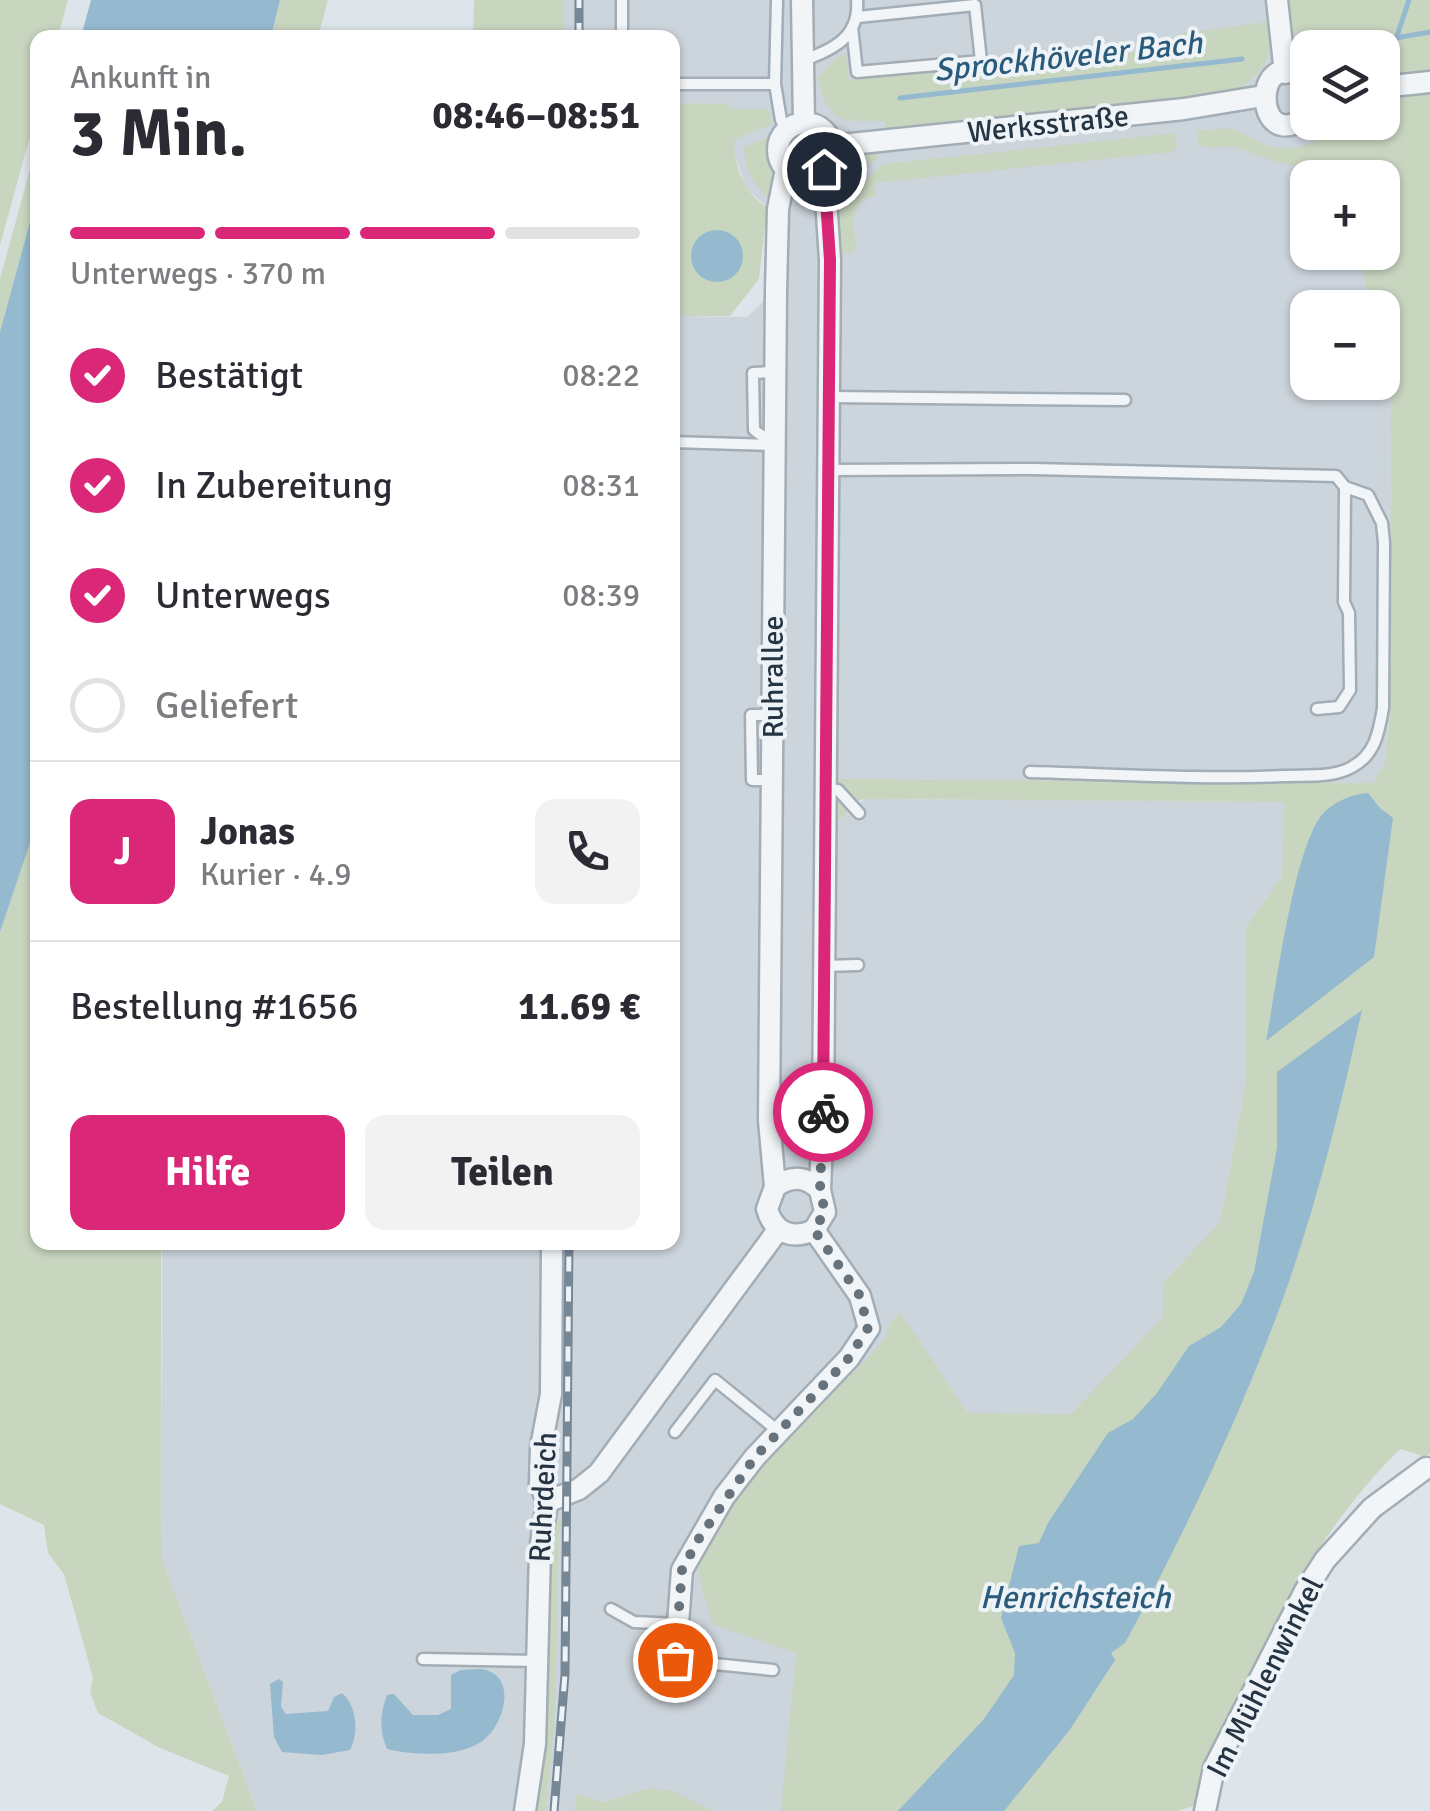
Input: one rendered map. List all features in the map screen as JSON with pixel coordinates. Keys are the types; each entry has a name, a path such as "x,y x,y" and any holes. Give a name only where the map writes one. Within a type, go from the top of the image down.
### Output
{"street":[{"name":"Ruhrallee","path":"778,1230 767,1209 775,1187 770,1120 776,372 778,221 781,180 786,169 778,149 795,127 802,62 802,0"},
{"path":"1277,0 1286,73"},
{"path":"1290,73 1270,80 1263,96 1267,113 1281,123 1290,122"},
{"path":"1400,84 1430,82"},
{"name":"Werksstraße","path":"832,146 1184,109 1263,96"},
{"path":"795,127 822,129 832,146"},
{"name":"Ruhrallee","path":"814,1230 825,1212 820,1190 829,397 829,226 824,169 832,146"},
{"path":"786,169 802,176 824,169"},
{"path":"775,1187 797,1178 813,1182 820,1190"},
{"path":"548,1502 578,1489 599,1474 778,1230 793,1236 814,1230 860,1296 868,1328 849,1358 778,1431 724,1498 682,1570 678,1624"},
{"name":"Ruhrdeich","path":"525,1811 535,1744 540,1551 548,1502 540,1484 540,1454 551,1394 552,1250"},
{"name":"Im Mühlenwinkel","path":"1205,1811 1214,1768 1305,1591 1326,1560 1372,1508 1426,1468"}],"lane":[{"path":"622,0 622,30"},
{"path":"777,0 775,84 781,120 795,127"},
{"path":"855,22 975,6 981,61 857,72 855,22 857,0"},
{"path":"802,62 842,44 855,22"},
{"path":"680,84 775,84"},
{"path":"829,397 1125,400"},
{"path":"680,442 776,445"},
{"path":"828,470 1033,469 1336,476 1344,487 1368,495 1382,524 1384,543 1383,708 1371,752 1352,767 1329,774 1254,777 1030,772"},
{"path":"1317,709 1339,707 1350,690 1349,613 1344,602 1344,487"},
{"path":"825,790 838,790 859,812"},
{"path":"824,966 858,966"},
{"path":"675,1432 716,1380 778,1431"},
{"path":"611,1609 634,1622 678,1624 675,1660 773,1670"},
{"path":"423,1659 538,1660"}],"shaded area":[{"path":"564,0 1286,0 1306,30 1290,30 1290,140 1347,140 1350,160 1290,160 1290,270 1363,270 1366,290 1290,290 1290,400 1391,400 1390,711 1385,765 1374,783 837,779 838,819 865,799 1284,802 1282,876 1246,927 1245,1086 1220,1222 1164,1283 1163,1317 1072,1414 811,1811 714,1811 649,1788 603,1802 576,1795 574,1811 257,1811 161,1557 162,1250 680,1250 680,316 747,317 766,299 767,208 745,186 734,151 680,172 680,30 564,30"}],"green space":[{"path":"0,0 68,0 60,30 30,30 30,136 0,245"},
{"path":"280,0 328,0 320,30 273,30"},
{"path":"474,0 564,0 564,30 473,30"},
{"path":"1286,0 1430,0 1430,1454 1423,1456 1400,1449 1332,1530 1256,1663 1194,1806 1177,1811 781,1811 796,1653 712,1624 700,1573 711,1536 755,1471 808,1413 874,1351 901,1313 967,1413 1071,1414 1163,1317 1163,1283 1220,1222 1245,1086 1246,927 1282,876 1284,802 865,799 838,821 837,779 1373,783 1385,764 1390,711 1391,400 1400,400 1400,290 1366,290 1363,270 1400,270 1400,160 1290,160 1290,165 1284,164 1232,147 1203,146 1198,144 1197,131 1230,128 1271,147 1294,149 1317,140 1400,140 1400,30 1290,30 1290,37 1272,40 1256,75 1223,94 887,132 884,121 839,117 827,105 818,78 846,52 849,80 1031,58 1047,62 1161,48 1177,34 1289,19"},
{"path":"680,103 768,109 772,124 734,140 742,178 767,208 759,279 730,316 680,316"},
{"path":"1176,133 1177,147 1172,152 875,183 876,197 862,199 853,218 856,247 852,253 839,253 834,211 885,164"},
{"path":"770,137 774,202 752,178 744,147"},
{"path":"879,149 878,158 833,202 841,164"},
{"path":"30,170 30,222 0,332 0,279"},
{"path":"30,840 30,1250 161,1250 161,1557 257,1811 212,1811 222,1802 229,1776 160,1748 98,1713 90,1693 93,1678 64,1574 48,1553 44,1525 0,1504 0,932"},
{"path":"563,1519 559,1532 555,1712 546,1811 535,1811 549,1555 557,1521"},
{"path":"649,1788 672,1791 714,1811 574,1811 576,1794 603,1802"}],"water":[{"path":"91,0 280,0 273,30 83,30"},
{"path":"30,222 30,843 0,932 0,332"},
{"path":"717,230 735,238 743,256 735,274 717,282 699,274 691,256 699,238"},
{"path":"1368,793 1393,818 1374,957 1266,1041 1294,890 1311,834 1331,807"},
{"name":"Henrichsteich","path":"1362,1010 1326,1158 1281,1304 1209,1476 1125,1643 1111,1653 1115,1660 1069,1731 1004,1811 898,1811 984,1719 1014,1675 1015,1653 1001,1618 1019,1546 1039,1543 1048,1523 1108,1433 1133,1419 1157,1393 1189,1346 1221,1327 1241,1304 1254,1272 1277,1148 1277,1072"},
{"path":"461,1670 486,1670 502,1683 504,1704 489,1735 471,1747 448,1753 387,1749 381,1722 387,1695 394,1694 413,1715 438,1715 451,1709 451,1675"},
{"path":"279,1679 283,1682 281,1707 286,1714 328,1711 334,1697 342,1693 347,1698 355,1720 350,1750 322,1755 282,1752 274,1737 270,1684"}],"waterway":[{"path":"1399,30 1409,0"},
{"name":"Sprockhöveler Bach","path":"1400,37 1430,32"},
{"name":"Sprockhöveler Bach","path":"900,98 1242,59"}],"railway":[{"path":"579,0 579,30"},
{"path":"554,1811 565,1674 569,1250"}],"way so far":[{"path":"675,1660 682,1570 698,1540 755,1457 849,1358 868,1328 860,1296 814,1230 825,1212 820,1190 823,1112"}],"route":[{"path":"823,1112 830,260 824,169"}]}
